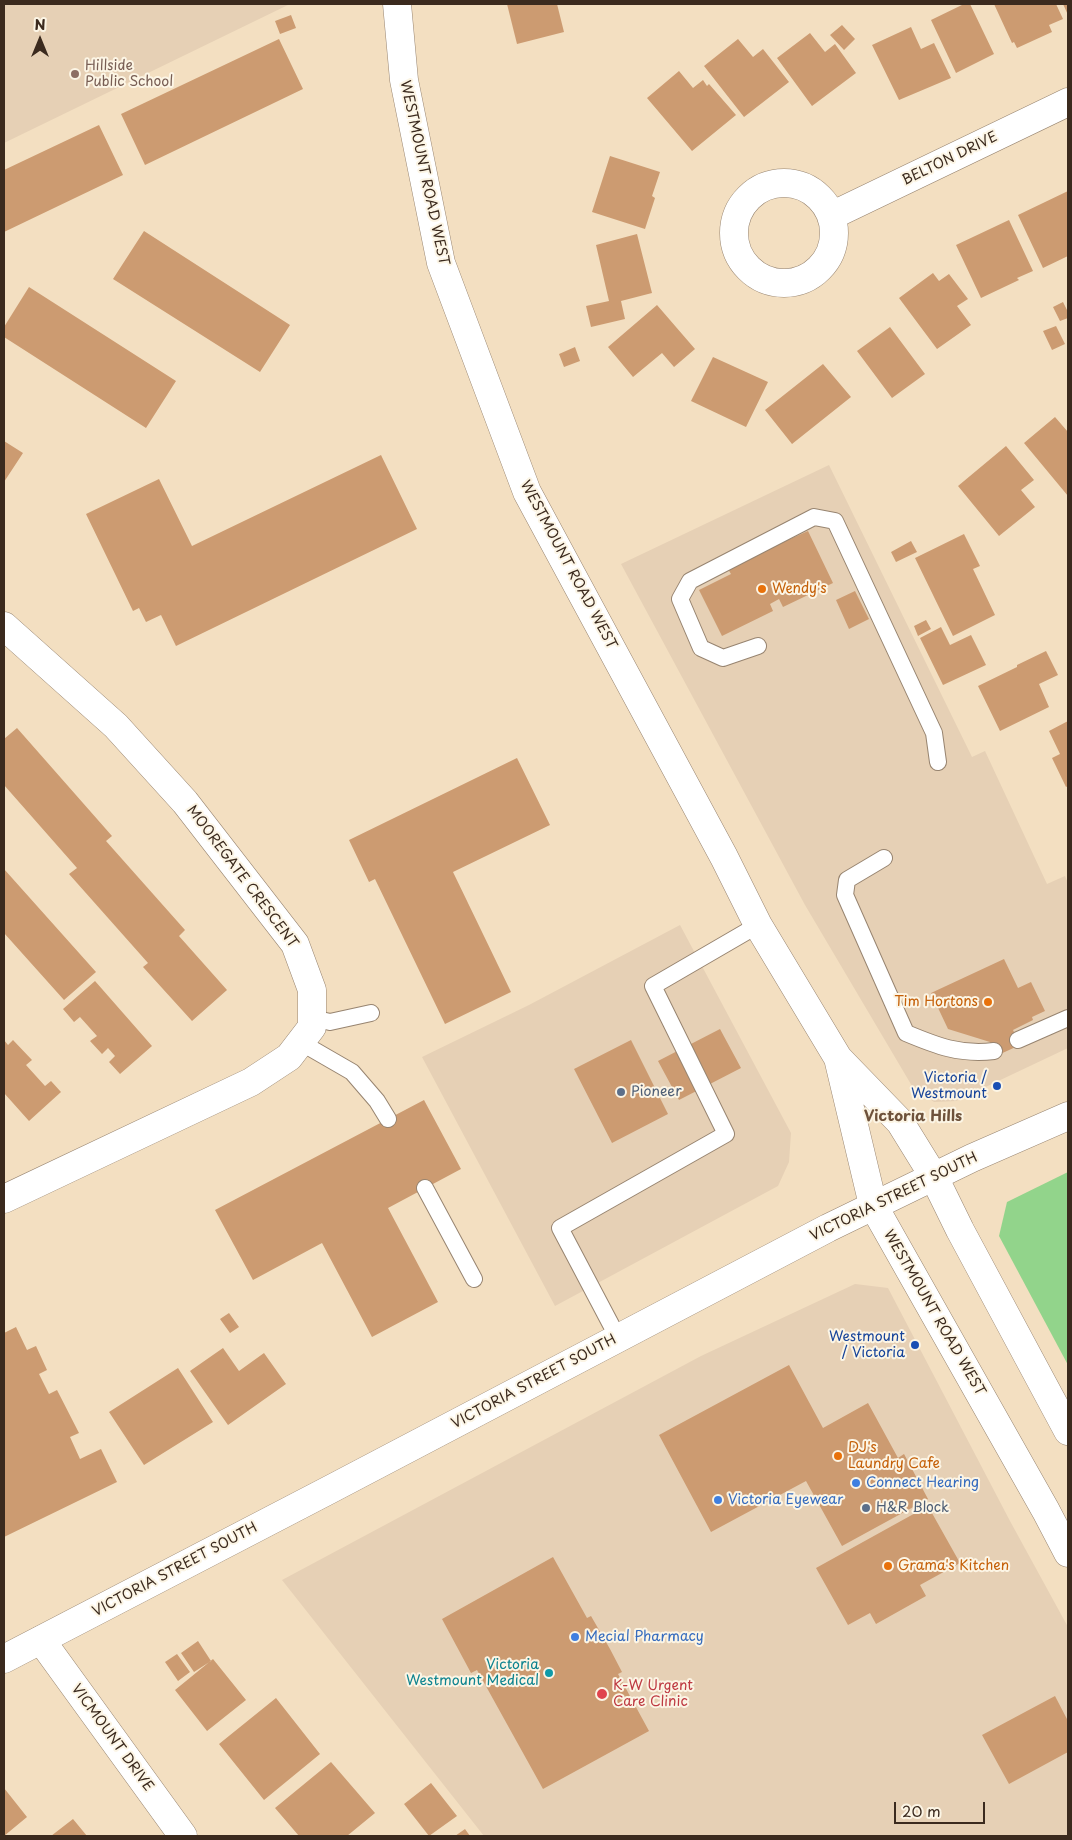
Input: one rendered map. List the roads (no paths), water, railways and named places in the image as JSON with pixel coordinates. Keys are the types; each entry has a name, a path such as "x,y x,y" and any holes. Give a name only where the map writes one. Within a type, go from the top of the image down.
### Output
{"main road":[{"name":"WESTMOUNT ROAD WEST","path":"397,4 404,80 441,264 527,492 714,839 758,925 838,1058 900,1122 934,1177 960,1230 1068,1431"},
{"name":"BELTON DRIVE","path":"831,216 1068,102"},
{"name":"MOOREGATE CRESCENT","path":"4,626 116,726 185,802 295,944 312,990 312,1026 289,1057 252,1082 4,1199"},
{"name":"WESTMOUNT ROAD WEST","path":"838,1058 873,1205 1068,1552"},
{"name":"VICTORIA STREET SOUTH","path":"4,1659 873,1205 1068,1116"},
{"name":"VICMOUNT DRIVE","path":"41,1640 183,1836"}],"lane":[{"path":"758,646 723,658 701,648 680,599 690,581 814,517 835,521 934,733 938,762"},
{"path":"884,858 847,880 845,895 906,1033 941,1048 976,1054 994,1052"},
{"path":"618,1338 560,1228 726,1134 653,986 758,925"},
{"path":"312,1018 330,1022 370,1013"},
{"path":"1018,1040 1068,1018"},
{"path":"300,1042 352,1072 377,1101 388,1119"},
{"path":"425,1188 474,1278"}],"place":[{"name":"Hillside Public School","path":"75,74"},
{"name":"Wendy's","path":"762,589"},
{"name":"Tim Hortons","path":"988,1002"},
{"name":"Victoria / Westmount","path":"997,1086"},
{"name":"Pioneer","path":"621,1092"},
{"name":"Westmount / Victoria","path":"915,1345"},
{"name":"DJ's Laundry Cafe","path":"838,1456"},
{"name":"Connect Hearing","path":"856,1483"},
{"name":"Victoria Eyewear","path":"718,1500"},
{"name":"H&R Block","path":"866,1508"},
{"name":"Grama's Kitchen","path":"888,1566"},
{"name":"Mecial Pharmacy","path":"575,1637"},
{"name":"Victoria Westmount Medical","path":"549,1673"},
{"name":"K-W Urgent Care Clinic","path":"602,1694"}],"district":[{"name":"Victoria Hills","path":"913,1117"}]}
